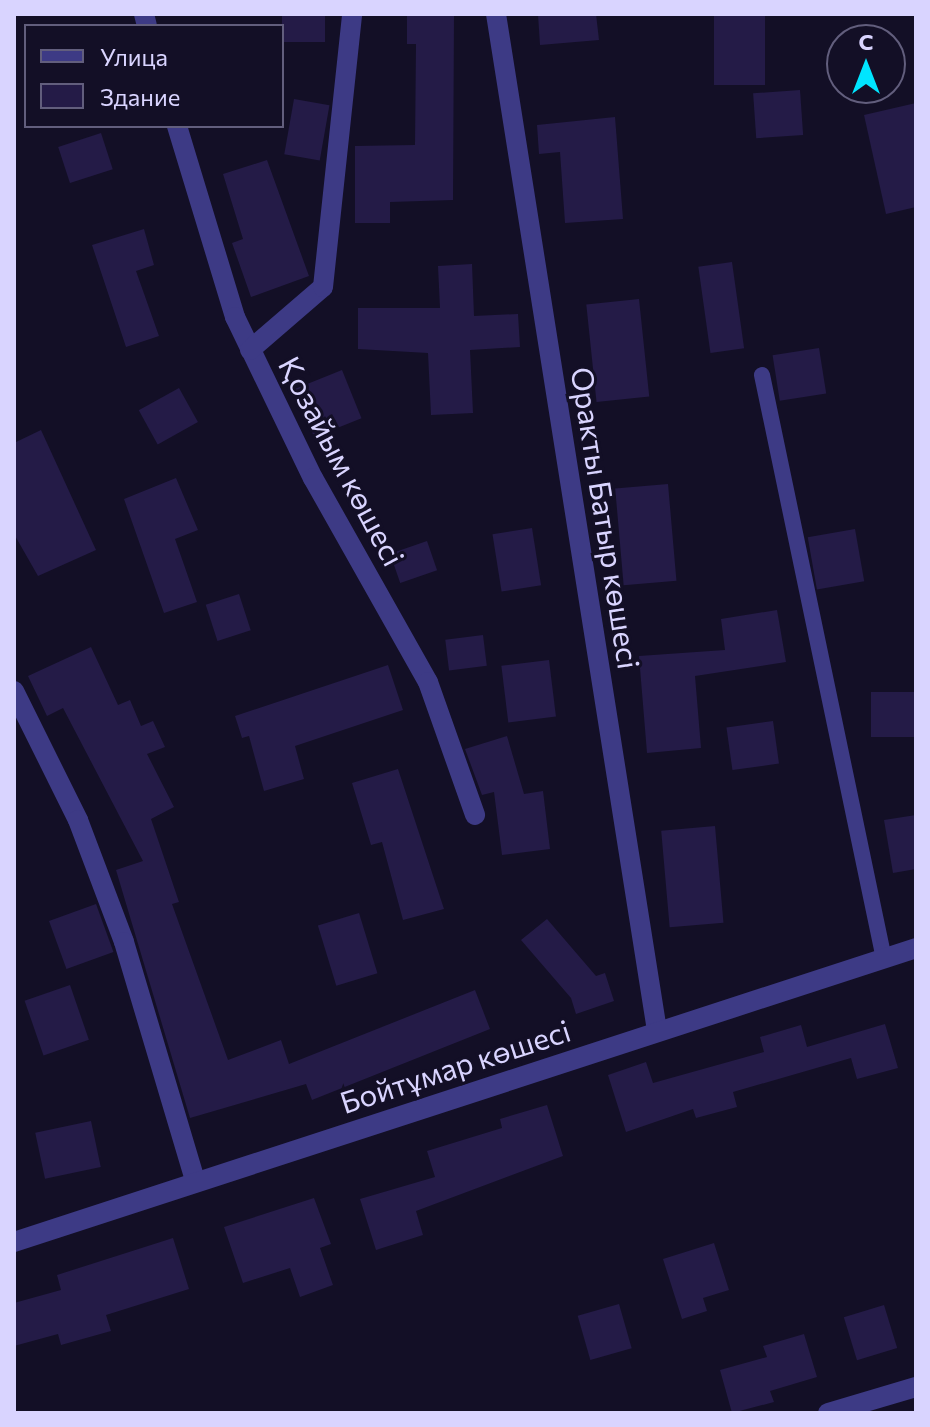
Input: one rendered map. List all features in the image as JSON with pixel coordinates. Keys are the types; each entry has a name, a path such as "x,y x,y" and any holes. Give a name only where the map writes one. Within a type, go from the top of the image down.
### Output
{"street":[{"path":"250,350 323,287 352,14"},
{"name":"Оракты Батыр көшесі","path":"496,14 657,1030"},
{"name":"Қозайым көшесі","path":"178,128 250,350 313,478 428,682 475,815"},
{"path":"14,691 78,820 114,915 195,1180"},
{"name":"Бойтұмар көшесі","path":"14,1242 195,1180 916,948"},
{"path":"828,1413 916,1387"}],"lane":[{"path":"762,375 884,959"}],"building":[{"path":"282,14 325,14 325,42 284,42"},
{"path":"407,14 454,14 453,200 390,202 390,223 355,223 355,146 415,145 416,44 407,44"},
{"path":"538,14 596,14 599,40 540,45"},
{"path":"714,14 765,14 765,85 714,85"},
{"path":"800,90 803,135 756,138 753,93"},
{"path":"294,99 329,105 320,160 284,154"},
{"path":"916,103 916,207 886,214 864,115"},
{"path":"615,117 623,219 565,223 560,152 539,154 537,125"},
{"path":"101,133 113,169 70,183 58,147"},
{"path":"267,160 309,276 251,297 232,243 243,239 223,174"},
{"path":"144,229 154,265 136,271 159,336 126,347 92,245"},
{"path":"732,262 744,348 710,353 698,267"},
{"path":"472,264 474,316 518,314 520,347 470,350 473,413 431,415 428,353 358,349 358,308 440,308 438,266"},
{"path":"639,299 649,396 597,402 586,305"},
{"path":"819,348 826,393 780,401 773,355"},
{"path":"342,370 361,418 314,437 295,389"},
{"path":"179,388 198,422 158,444 139,410"},
{"path":"41,430 96,550 38,576 14,534 14,443"},
{"path":"176,478 198,530 175,539 197,602 164,613 124,499"},
{"path":"668,484 676,581 624,585 615,489"},
{"path":"532,528 541,585 502,592 492,534"},
{"path":"855,529 864,581 817,590 808,537"},
{"path":"427,541 437,570 400,583 390,554"},
{"path":"239,594 251,630 217,641 206,605"},
{"path":"777,610 786,662 695,676 701,748 647,753 639,656 725,650 721,619"},
{"path":"483,635 487,666 449,670 445,640"},
{"path":"91,647 118,705 130,700 141,726 153,721 165,747 147,754 174,807 151,819 179,902 172,904 228,1060 281,1040 289,1064 475,990 490,1029 312,1100 306,1084 190,1118 116,870 143,861 63,708 47,716 28,676"},
{"path":"549,660 556,717 508,722 501,666"},
{"path":"388,665 403,710 295,746 304,779 264,791 249,736 242,738 235,716"},
{"path":"871,692 916,692 916,737 871,737"},
{"path":"773,721 779,764 732,770 726,728"},
{"path":"507,736 524,794 543,791 550,849 502,855 494,792 482,795 465,749"},
{"path":"398,769 444,909 403,920 382,842 371,845 352,783"},
{"path":"916,815 916,869 893,873 884,820"},
{"path":"715,826 723,923 670,927 661,831"},
{"path":"96,904 113,952 66,969 49,921"},
{"path":"359,913 377,973 336,986 318,926"},
{"path":"547,919 596,976 605,973 614,1001 576,1014 571,998 521,940"},
{"path":"70,985 89,1040 43,1055 25,1001"},
{"path":"885,1024 898,1068 857,1079 851,1058 733,1092 737,1107 696,1118 693,1109 626,1132 608,1075 646,1062 653,1083 764,1052 760,1037 801,1025 807,1047"},
{"path":"547,1105 563,1156 416,1211 423,1235 376,1250 360,1199 435,1177 427,1151 502,1128 500,1119"},
{"path":"91,1121 101,1167 45,1179 35,1133"},
{"path":"314,1198 331,1244 320,1248 333,1285 300,1297 290,1268 243,1283 224,1227"},
{"path":"173,1238 189,1289 106,1315 111,1331 61,1345 58,1334 14,1346 14,1303 61,1290 57,1275"},
{"path":"714,1243 729,1290 703,1298 707,1311 682,1319 663,1259"},
{"path":"619,1304 632,1348 590,1360 578,1316"},
{"path":"884,1305 897,1348 857,1360 844,1317"},
{"path":"804,1334 817,1377 770,1391 774,1402 732,1413 720,1370 767,1357 763,1346"}]}
